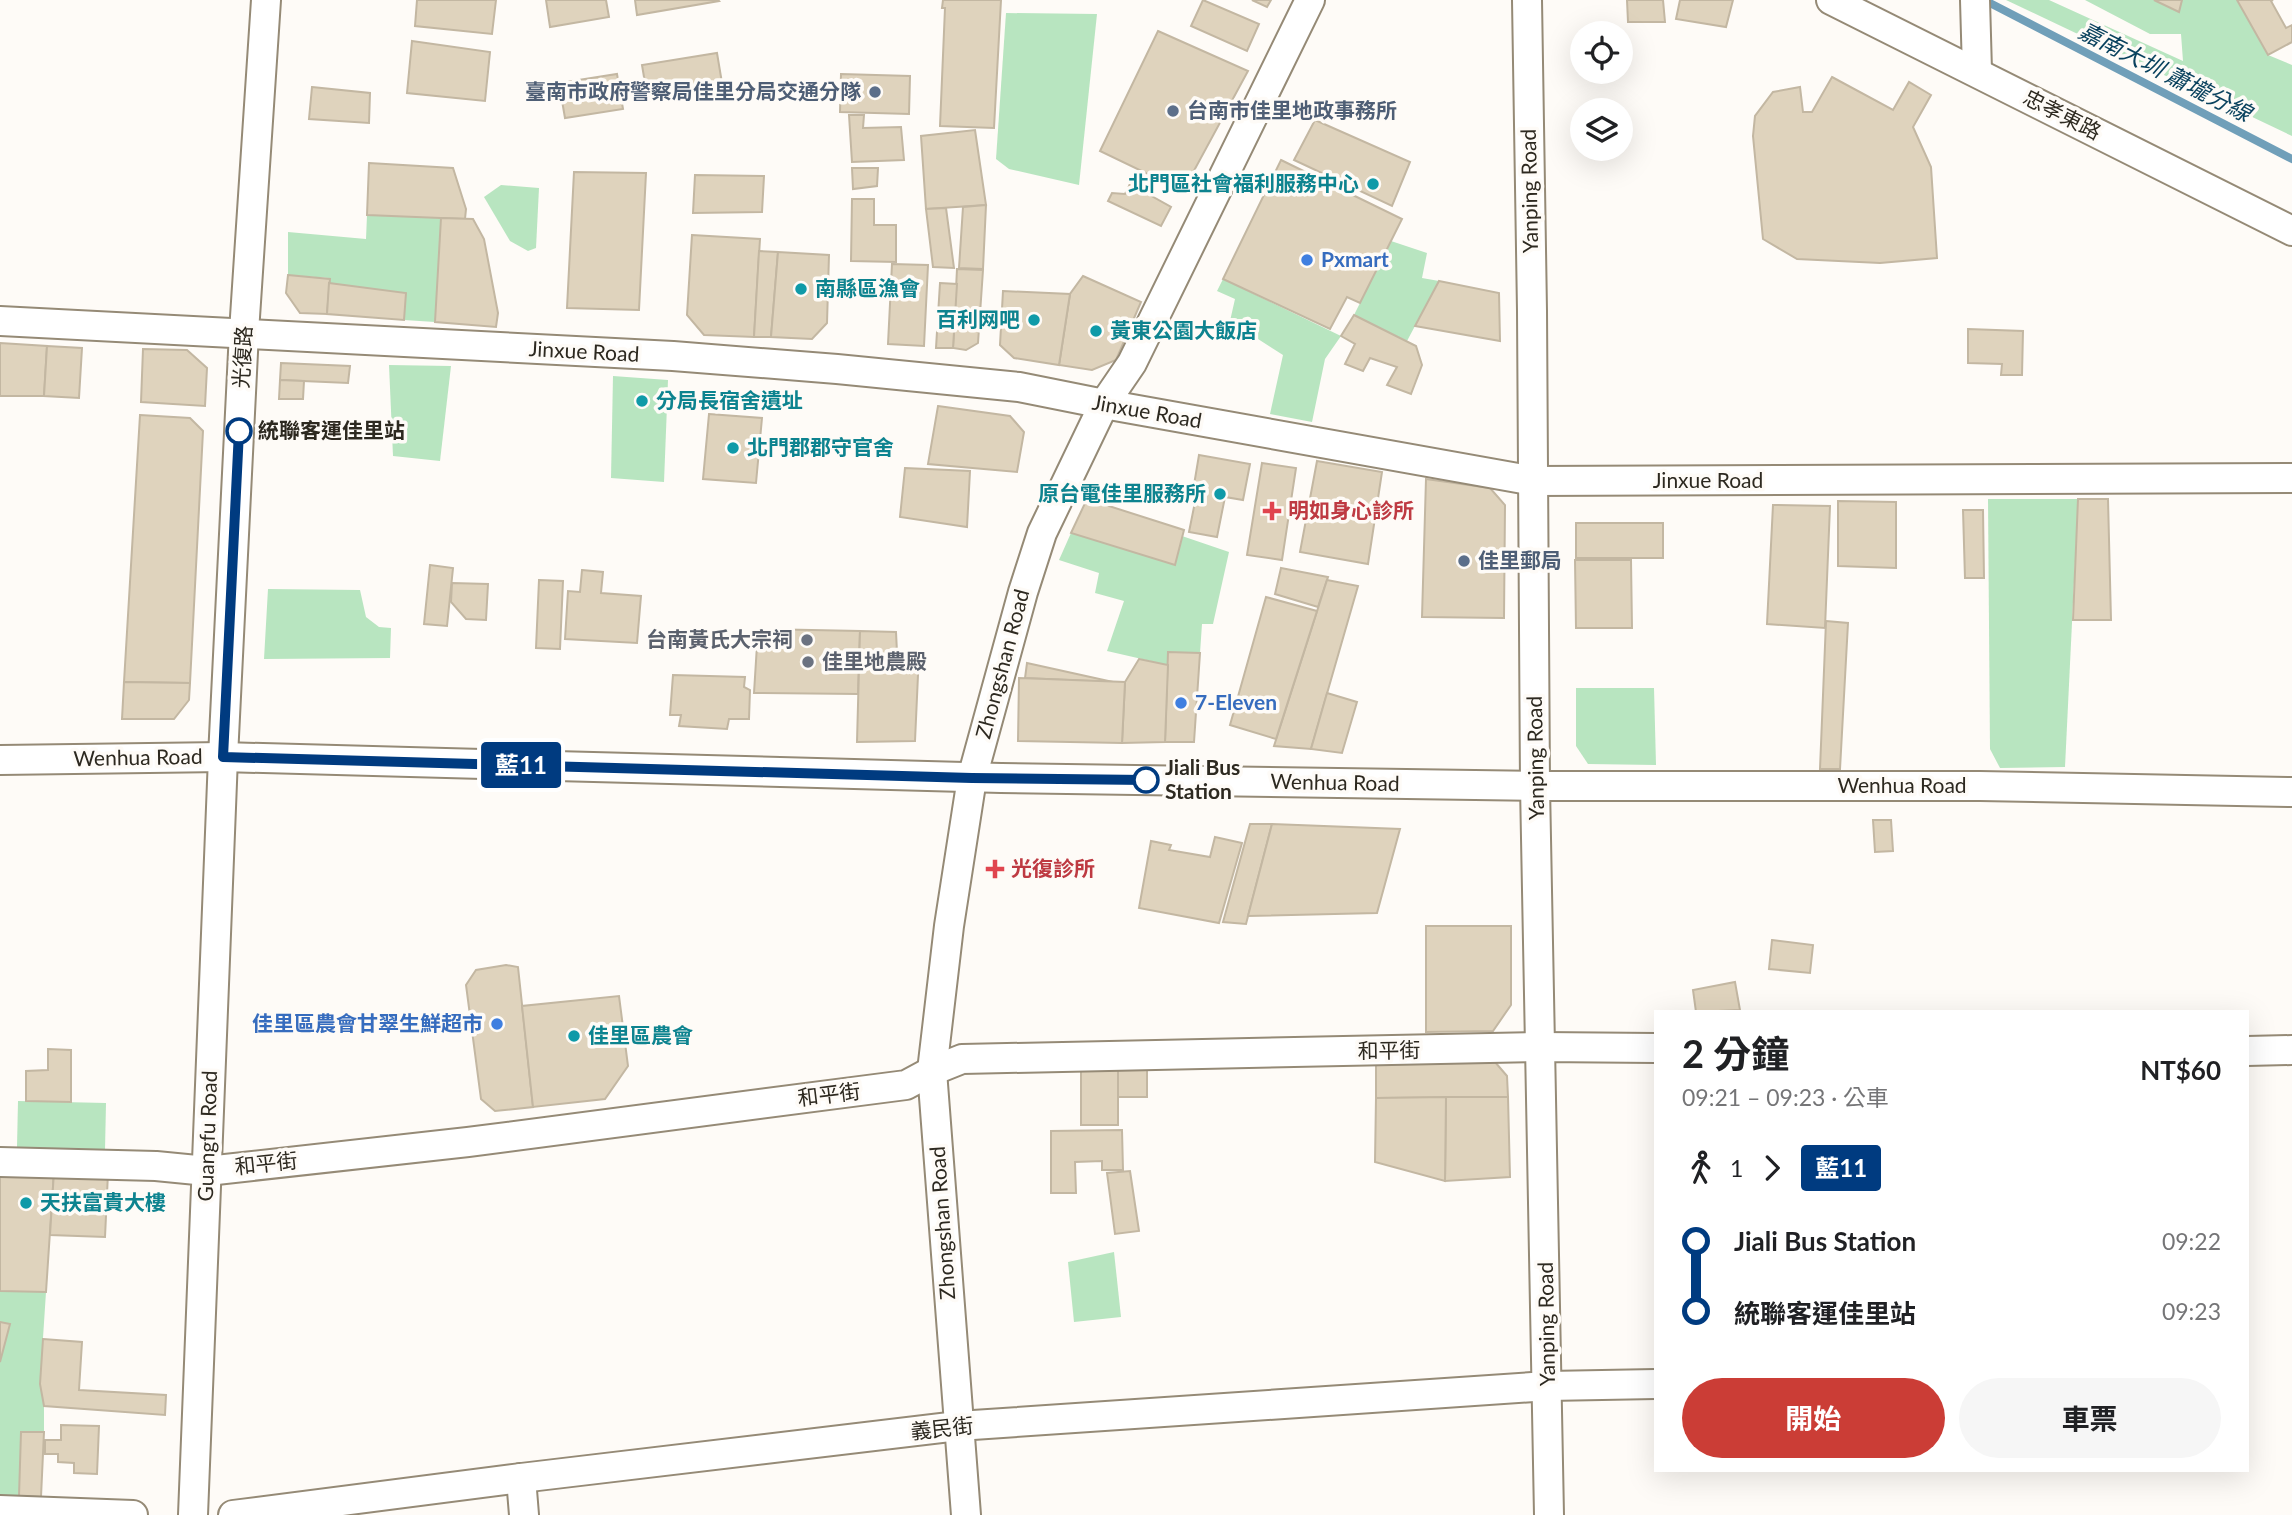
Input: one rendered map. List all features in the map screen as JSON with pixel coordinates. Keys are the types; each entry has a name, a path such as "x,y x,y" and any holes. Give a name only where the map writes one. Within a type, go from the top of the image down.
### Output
{"street":[{"name":"光復路","path":"223,757 244,332 265,0"},
{"name":"Zhongshan Road","path":"966,1515 932,1071 949,926 972,778 1041,533 1104,404 1132,363 1310,0"},
{"name":"Yanping Road","path":"1527,0 1534,481 1535,786 1549,1515"},
{"name":"忠孝東路","path":"1831,0 2292,230"},
{"path":"1975,0 1977,71"},
{"name":"Jinxue Road","path":"0,321 673,356 1019,387 1534,481 2292,478"},
{"name":"Wenhua Road","path":"0,760 223,757 972,778 1535,786 1980,786 2292,792"},
{"name":"Guangfu Road","path":"193,1515 223,757"},
{"name":"和平街","path":"0,1162 156,1166 207,1171 468,1142 906,1085 962,1059 1541,1047 1654,1048"},
{"path":"2249,1051 2292,1050"},
{"name":"義民街","path":"233,1515 958,1426 1548,1387 1654,1384"},
{"path":"521,1478 524,1515"},
{"path":"0,1510 133,1515"}],"green space":[{"path":"2006,0 2049,0 2183,61 2181,34 2150,34 2085,0 2154,0 2178,12 2182,0 2237,0 2268,55 2292,65 2292,136"},
{"path":"1006,13 1097,14 1079,185 1009,169 996,159"},
{"path":"501,185 539,188 536,248 528,251 510,241 484,197"},
{"path":"367,215 441,218 435,322 404,320 406,293 329,283 329,278 288,275 288,232 366,239"},
{"path":"1391,241 1427,253 1422,278 1439,281 1407,341 1354,315"},
{"path":"1223,279 1341,336 1325,359 1312,422 1270,414 1283,355 1230,321 1235,299 1217,291"},
{"path":"389,365 451,366 440,461 393,456"},
{"path":"613,376 668,380 664,482 611,478"},
{"path":"1988,499 2078,499 2065,767 2000,768 1990,749"},
{"path":"1071,533 1175,565 1182,536 1229,552 1213,624 1202,624 1200,653 1168,652 1168,665 1107,651 1124,601 1095,593 1099,573 1059,560"},
{"path":"268,589 360,590 366,617 379,627 391,628 390,658 264,659"},
{"path":"1576,688 1654,688 1656,765 1588,764 1576,746"},
{"path":"18,1101 106,1103 105,1150 17,1147"},
{"path":"1114,1252 1121,1317 1074,1322 1068,1262"},
{"path":"0,1291 46,1292 40,1384 44,1406 44,1432 21,1432 19,1496 0,1495 0,1362 10,1325 0,1322"}],"building":[{"path":"417,0 496,0 492,34 415,26"},
{"path":"546,0 606,0 609,17 550,27"},
{"path":"635,0 718,0 719,1 637,15"},
{"path":"943,0 1001,0 994,128 940,126 945,8 942,8"},
{"path":"1203,0 1259,24 1247,51 1191,26"},
{"path":"1252,0 1271,0 1267,7"},
{"path":"1627,0 1663,0 1665,22 1628,21"},
{"path":"1680,0 1733,0 1726,27 1676,19"},
{"path":"2154,0 2182,0 2179,12"},
{"path":"2237,0 2273,0 2271,1 2286,28 2292,25 2292,42 2268,55"},
{"name":"台南市佳里地政事務所","path":"1158,31 1248,71 1183,191 1100,151"},
{"path":"412,41 490,52 485,101 407,93"},
{"path":"717,53 723,89 648,101 642,65"},
{"path":"617,74 623,109 565,118 559,83"},
{"name":"臺南市政府警察局佳里分局交通分隊","path":"841,74 910,76 909,114 840,112"},
{"path":"1832,77 1893,110 1909,82 1931,95 1913,127 1931,167 1937,258 1880,263 1797,259 1763,239 1753,136 1755,116 1773,92 1800,87 1803,112 1812,112"},
{"path":"312,87 370,93 369,123 309,119"},
{"path":"849,115 864,115 863,128 901,127 904,160 852,162"},
{"name":"北門區社會福利服務中心","path":"1315,120 1410,162 1392,206 1294,160"},
{"path":"975,130 986,205 926,209 921,136"},
{"name":"Pxmart","path":"1281,160 1402,219 1360,303 1347,297 1330,329 1223,279"},
{"path":"369,163 453,168 466,209 465,219 367,215"},
{"path":"852,168 878,168 877,186 853,189"},
{"path":"574,172 646,173 639,310 567,308"},
{"path":"695,175 764,176 762,212 693,213"},
{"path":"1130,184 1171,207 1161,226 1108,201 1112,193 1125,194"},
{"path":"852,199 874,199 874,225 896,225 896,262 851,261"},
{"path":"986,205 983,269 959,268 963,207"},
{"path":"946,208 954,268 933,267 926,209"},
{"path":"441,218 473,219 484,239 498,313 496,327 435,322"},
{"path":"692,235 760,239 754,337 704,335 687,315"},
{"path":"759,251 778,252 771,337 754,337"},
{"name":"南縣區漁會","path":"778,252 829,255 827,323 812,339 771,337"},
{"path":"892,264 928,265 924,346 888,344"},
{"path":"957,269 983,270 978,343 966,350 953,348"},
{"path":"288,275 330,279 327,314 300,313 286,293"},
{"name":"黃東公園大飯店","path":"1083,276 1141,302 1116,360 1092,370 1059,365 1070,294"},
{"path":"1439,281 1499,293 1500,341 1415,326"},
{"path":"329,283 406,293 404,320 327,314"},
{"path":"940,283 957,284 953,348 936,348"},
{"name":"百利网吧","path":"1003,291 1070,294 1059,365 1014,358 1000,345"},
{"path":"1354,315 1416,346 1422,365 1411,394 1387,385 1397,367 1370,358 1363,371 1345,364 1355,344 1341,336"},
{"path":"1968,329 2023,331 2022,375 2001,375 2002,364 1968,363"},
{"path":"0,343 47,346 44,396 0,396"},
{"path":"47,346 82,348 79,398 44,396"},
{"path":"143,349 187,350 207,368 205,406 141,402"},
{"path":"281,363 350,366 348,383 280,380"},
{"path":"280,380 304,381 303,399 279,399"},
{"path":"938,406 1010,416 1024,432 1017,472 928,464"},
{"name":"北門郡郡守官舍","path":"709,414 762,418 756,483 703,479"},
{"path":"140,415 190,418 203,431 190,683 124,682"},
{"name":"原台電佳里服務所","path":"1199,455 1250,464 1243,500 1225,497 1217,537 1189,532 1197,492 1193,491"},
{"path":"1317,461 1382,472 1368,564 1300,552"},
{"name":"明如身心診所","path":"1262,463 1296,468 1282,560 1247,555"},
{"path":"905,468 970,471 967,527 900,517"},
{"name":"佳里郵局","path":"1426,479 1490,488 1505,505 1504,618 1422,617"},
{"path":"1087,499 1184,530 1175,565 1071,533"},
{"path":"2078,499 2108,499 2111,620 2073,620"},
{"path":"1838,501 1896,502 1896,568 1838,566"},
{"path":"1773,505 1830,506 1825,628 1767,624"},
{"path":"1963,510 1983,510 1984,578 1965,578"},
{"path":"1576,523 1663,523 1663,558 1576,558"},
{"path":"1575,560 1631,560 1632,628 1576,628"},
{"path":"430,565 453,568 447,626 424,624"},
{"path":"1281,568 1328,577 1318,607 1275,594"},
{"path":"582,570 603,572 601,593 641,596 637,643 565,639 568,591 580,592"},
{"path":"539,580 563,581 560,649 536,648"},
{"path":"1327,580 1358,586 1311,749 1274,746"},
{"path":"452,583 488,584 486,620 466,619 451,602"},
{"path":"1266,597 1317,611 1276,739 1230,725"},
{"path":"1826,621 1848,623 1840,769 1820,769"},
{"name":"佳里地農殿","path":"758,629 860,631 858,694 754,693"},
{"path":"860,631 896,632 897,652 919,653 915,741 857,742"},
{"name":"7-Eleven","path":"1168,652 1200,653 1194,742 1165,742"},
{"path":"1139,659 1168,665 1165,742 1122,743 1125,682"},
{"path":"1027,663 1113,682 1025,678"},
{"path":"673,675 745,677 744,687 750,690 749,719 729,719 727,729 679,726 681,715 670,715"},
{"path":"1019,678 1125,682 1122,743 1018,741"},
{"path":"124,682 190,683 189,700 174,719 122,719"},
{"path":"1327,693 1357,702 1342,753 1311,749"},
{"path":"1873,820 1891,820 1893,851 1875,852"},
{"path":"1250,824 1272,824 1246,924 1223,922"},
{"path":"1272,824 1400,829 1377,913 1248,916"},
{"path":"1215,837 1242,843 1219,923 1139,908 1151,841 1171,845 1169,850 1210,857"},
{"path":"1426,926 1511,926 1511,1005 1493,1031 1426,1032"},
{"path":"1772,940 1813,945 1810,973 1769,969"},
{"name":"佳里區農會甘翠生鮮超市","path":"506,965 518,967 533,1107 495,1111 481,1099 466,985 476,970"},
{"path":"1735,982 1740,1010 1696,1010 1693,990"},
{"name":"佳里區農會","path":"619,996 628,1066 605,1099 533,1107 522,1006"},
{"path":"48,1049 71,1050 71,1102 26,1101 26,1071 48,1070"},
{"path":"1495,1062 1507,1076 1508,1097 1376,1098 1376,1064"},
{"path":"1081,1069 1118,1069 1118,1125 1081,1125"},
{"path":"1118,1069 1147,1069 1147,1097 1118,1097"},
{"path":"1446,1097 1508,1097 1510,1177 1445,1181"},
{"path":"1446,1097 1445,1181 1375,1162 1376,1098"},
{"path":"1122,1130 1123,1170 1102,1170 1102,1161 1075,1162 1076,1193 1051,1193 1051,1131"},
{"name":"天扶富貴大樓","path":"0,1170 54,1171 46,1292 0,1291"},
{"path":"54,1171 108,1173 105,1237 50,1235"},
{"path":"1130,1171 1139,1231 1115,1234 1107,1173"},
{"path":"0,1322 10,1324 0,1362"},
{"path":"43,1339 82,1342 79,1390 166,1395 165,1415 44,1406 40,1384"},
{"path":"61,1425 99,1426 97,1474 74,1473 74,1463 58,1462 58,1454 45,1454 45,1440 61,1440"},
{"path":"21,1432 44,1432 41,1497 19,1496"}],"waterway":[{"name":"嘉南大圳 蕭壠分線","path":"1984,0 2292,159"}],"bus line":[{"name":"藍11","path":"239,431 223,757 972,778 1146,780"}],"place":[{"name":"臺南市政府警察局佳里分局交通分隊","path":"875,92"},
{"name":"台南市佳里地政事務所","path":"1173,111"},
{"name":"北門區社會福利服務中心","path":"1373,184"},
{"name":"Pxmart","path":"1307,260"},
{"name":"南縣區漁會","path":"801,289"},
{"name":"百利网吧","path":"1034,320"},
{"name":"黃東公園大飯店","path":"1096,331"},
{"name":"分局長宿舍遺址","path":"642,401"},
{"name":"統聯客運佳里站","path":"239,431"},
{"name":"北門郡郡守官舍","path":"733,448"},
{"name":"原台電佳里服務所","path":"1220,494"},
{"name":"明如身心診所","path":"1272,511"},
{"name":"佳里郵局","path":"1464,561"},
{"name":"台南黃氏大宗祠","path":"807,640"},
{"name":"佳里地農殿","path":"808,662"},
{"name":"7-Eleven","path":"1181,703"},
{"name":"Jiali Bus Station","path":"1146,780"},
{"name":"光復診所","path":"995,869"},
{"name":"佳里區農會甘翠生鮮超市","path":"497,1024"},
{"name":"佳里區農會","path":"574,1036"},
{"name":"天扶富貴大樓","path":"26,1203"}]}
